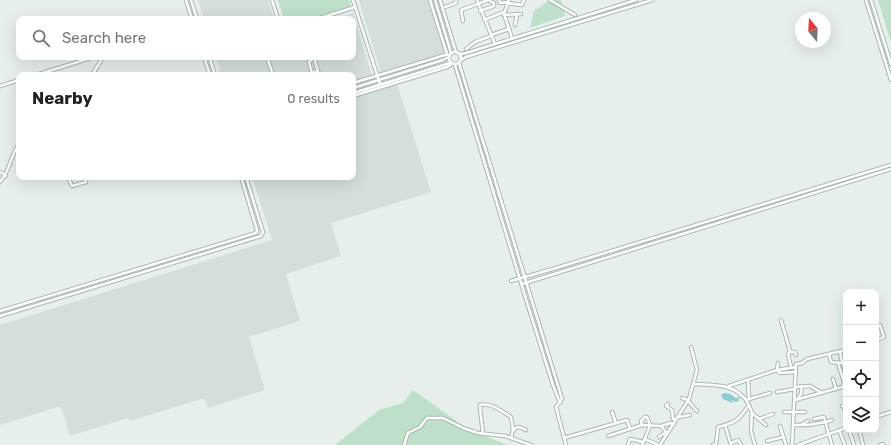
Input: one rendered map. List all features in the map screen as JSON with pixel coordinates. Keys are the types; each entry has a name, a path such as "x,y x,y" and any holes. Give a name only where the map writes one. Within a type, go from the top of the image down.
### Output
{"street":[{"path":"186,0 191,16"},
{"path":"191,0 196,16"},
{"path":"272,0 277,16"},
{"path":"353,0 380,84"},
{"path":"430,0 452,64 553,385 560,403"},
{"path":"435,0 449,55"},
{"path":"440,0 456,52 460,54 636,0"},
{"path":"445,7 455,4 456,0"},
{"path":"477,0 480,11 495,44"},
{"path":"463,21 461,10 488,0 494,2 494,6 480,11"},
{"path":"499,0 500,3 508,2 522,5 524,0"},
{"path":"550,0 575,14"},
{"path":"356,92 459,63 461,60 524,39 652,0"},
{"path":"866,0 891,80"},
{"path":"871,0 891,64"},
{"path":"508,2 504,14 512,38"},
{"path":"326,16 355,7"},
{"path":"484,20 504,14 521,14"},
{"path":"515,25 517,14"},
{"path":"466,49 474,42 509,29"},
{"path":"523,35 524,39"},
{"path":"356,82 456,52"},
{"path":"460,54 461,60"},
{"path":"356,87 443,60 449,55"},
{"path":"46,72 84,60"},
{"path":"94,72 102,60"},
{"path":"205,60 209,72"},
{"path":"210,60 214,72"},
{"path":"268,60 272,72"},
{"path":"312,60 310,62 312,72"},
{"path":"315,60 318,71 315,72"},
{"path":"459,63 562,399 556,407 566,445"},
{"path":"356,95 440,70 452,64"},
{"path":"0,86 16,81"},
{"path":"0,182 6,176 16,150"},
{"path":"511,281 891,164"},
{"path":"522,284 891,169"},
{"path":"0,172 6,176"},
{"path":"860,174 862,178"},
{"path":"69,180 72,186 86,182 86,180"},
{"path":"242,180 257,232 261,236"},
{"path":"247,180 263,232 261,236"},
{"path":"0,312 257,232"},
{"path":"0,316 261,236"},
{"path":"556,268 557,272"},
{"path":"781,320 790,352 788,354 791,367"},
{"path":"879,339 884,337 880,325"},
{"path":"645,439 659,445 688,401 697,370 691,347"},
{"path":"693,384 729,387 778,370 796,366 807,359 843,350"},
{"path":"829,354 831,362 838,364 842,363 840,351"},
{"path":"790,352 795,352 796,355"},
{"path":"778,363 778,370"},
{"path":"838,364 843,379"},
{"path":"792,445 796,400 796,366"},
{"path":"778,370 780,373 795,372"},
{"path":"833,379 836,389"},
{"path":"748,380 747,399 752,413 751,431 755,445"},
{"path":"796,400 801,394 802,386"},
{"path":"777,392 802,386 810,386 822,393"},
{"path":"729,387 747,399"},
{"path":"796,400 843,387"},
{"path":"747,399 770,393"},
{"path":"682,398 688,401 697,411"},
{"path":"483,434 480,408 483,404 499,409 510,416 512,420 511,438"},
{"path":"668,404 666,406 672,410 673,419 690,415"},
{"path":"713,445 716,444 718,427 737,421 749,405"},
{"path":"612,412 616,423"},
{"path":"784,412 805,412"},
{"path":"879,416 891,412"},
{"path":"752,413 766,425"},
{"path":"759,419 773,414"},
{"path":"814,419 823,416 832,445"},
{"path":"628,445 630,439 643,444 650,426 647,417 641,421 642,425"},
{"path":"404,445 408,433 420,427 427,418 446,419 463,428 483,434 505,436 531,445"},
{"path":"564,438 627,420 630,429"},
{"path":"794,425 801,426 832,420"},
{"path":"801,426 808,421"},
{"path":"608,436 642,425 661,426 671,423 674,424"},
{"path":"725,425 731,444 738,440 740,445"},
{"path":"661,426 666,433"},
{"path":"780,426 786,445"},
{"path":"512,433 517,427 526,430"},
{"path":"798,445 843,429"},
{"path":"839,430 845,445"},
{"path":"659,437 666,433"},
{"path":"850,433 854,445"},
{"path":"859,433 863,445"},
{"path":"767,441 784,437"}],"shaded area":[{"path":"198,0 268,0 273,16 203,16"},
{"path":"359,0 427,0 446,53 381,73"},
{"path":"353,13 354,16 343,16"},
{"path":"356,23 372,75 356,80 356,72 220,72 217,60 356,60"},
{"path":"397,84 431,192 331,223 341,256 286,274 300,321 249,337 265,390 208,408 205,398 129,421 128,418 70,436 61,406 0,425 0,325 272,240 253,180 356,180 356,97"}],"green space":[{"path":"278,0 349,0 351,6 319,16 283,16"},
{"path":"550,0 561,0 565,16 530,28 534,11"},
{"path":"878,0 891,0 891,43"},
{"path":"413,390 466,428 507,445 335,445 379,410 403,403"}],"water":[{"path":"724,393 730,394 736,398 740,397 740,399 738,399 739,401 735,402 732,400 732,403 723,399 721,395"}]}
